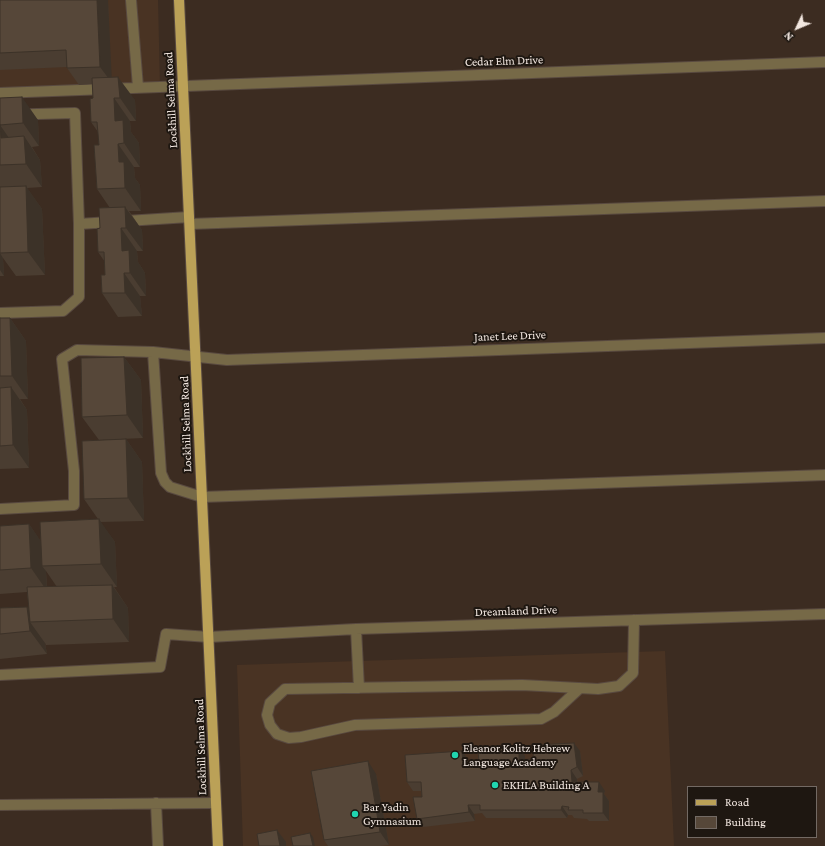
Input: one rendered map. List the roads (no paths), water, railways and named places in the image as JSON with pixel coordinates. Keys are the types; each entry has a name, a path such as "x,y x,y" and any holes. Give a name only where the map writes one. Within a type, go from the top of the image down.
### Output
{"main road":[{"name":"Lockhill Selma Road","path":"179,0 218,846"}],"street":[{"path":"131,0 138,87"},
{"name":"Cedar Elm Drive","path":"0,92 825,62"},
{"path":"0,115 75,113 79,224 79,297 63,311 0,313"},
{"path":"79,224 825,201"},
{"name":"Janet Lee Drive","path":"0,509 74,505 74,471 62,358 77,350 153,352 196,358 227,360 825,338"},
{"path":"153,352 161,473 165,482 170,487 202,497 825,475"},
{"name":"Dreamland Drive","path":"0,675 160,667 166,634 209,637 356,629 825,614"},
{"path":"580,688 554,712 541,719 355,725 301,737 289,738 278,734 270,725 266,715 270,703 285,689 522,686 580,688 598,689 619,686 633,672 634,620"},
{"path":"356,629 359,688"},
{"path":"0,805 216,802"},
{"path":"156,803 158,846"}],"place":[{"name":"Eleanor Kolitz Hebrew Language Academy","path":"455,755"},
{"name":"EKHLA Building A","path":"495,785"},
{"name":"Bar Yadin Gymnasium","path":"355,814"}]}
